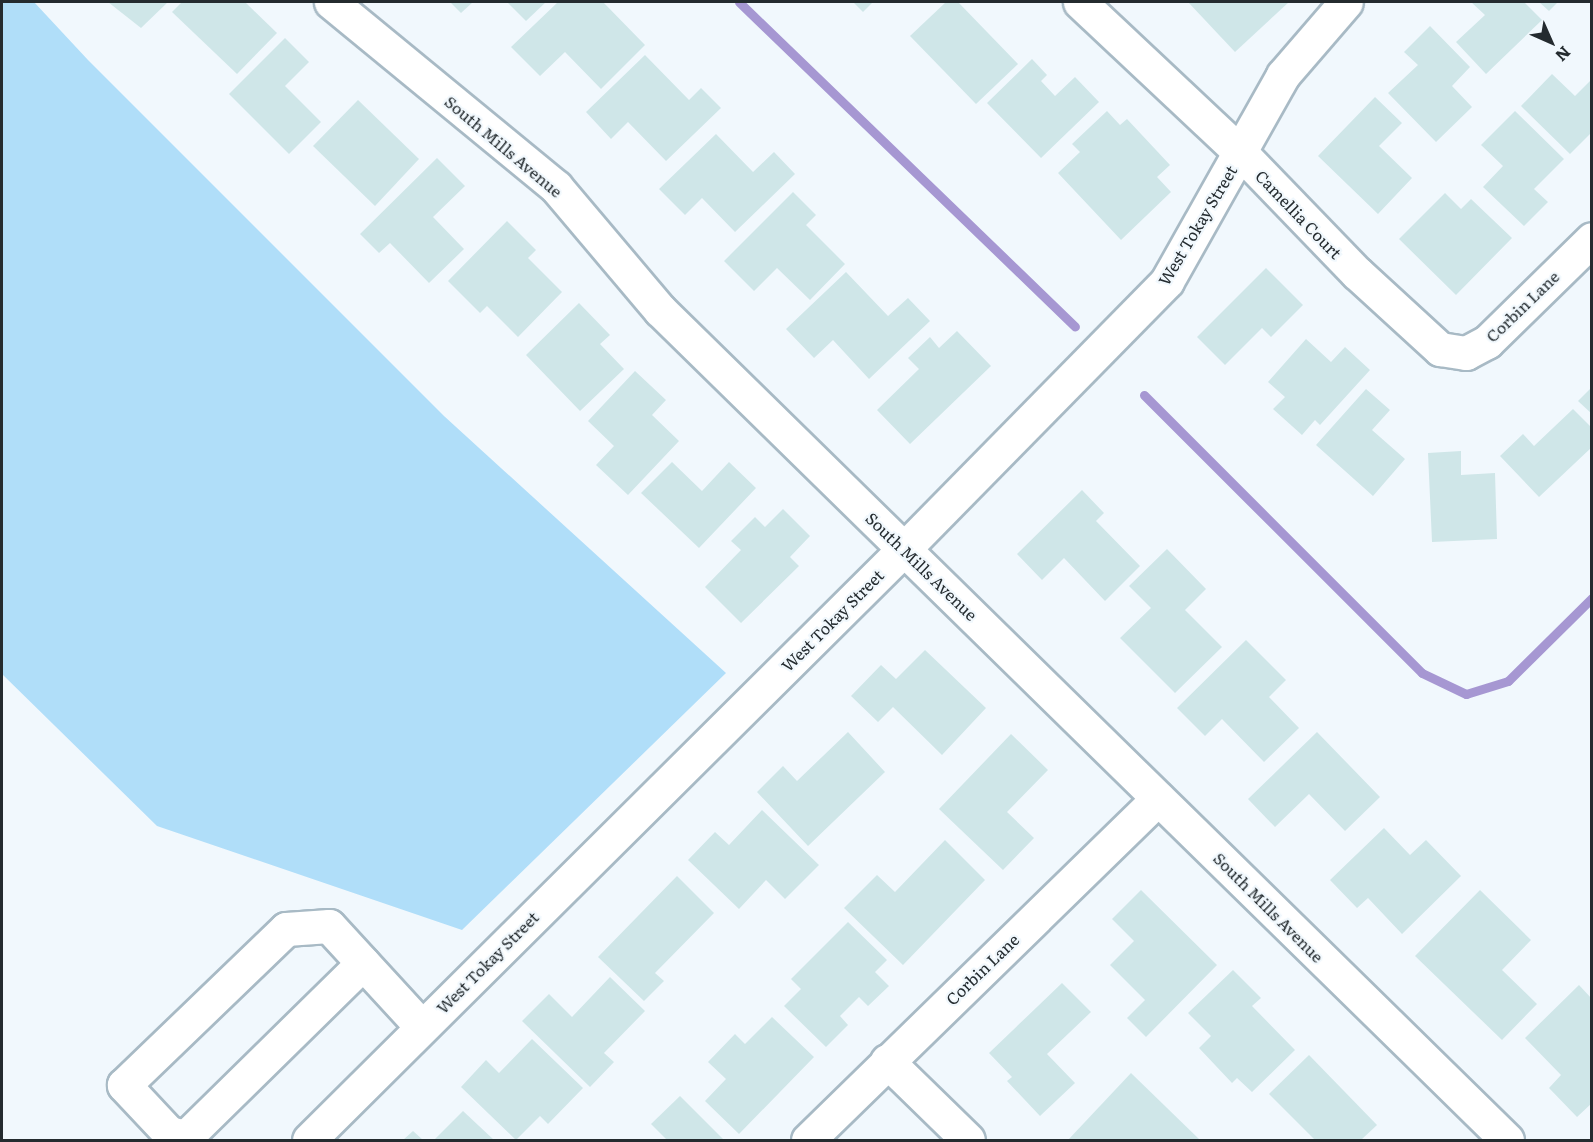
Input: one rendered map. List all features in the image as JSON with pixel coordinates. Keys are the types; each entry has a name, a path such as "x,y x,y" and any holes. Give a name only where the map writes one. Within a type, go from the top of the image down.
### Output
{"street":[{"name":"South Mills Avenue","path":"331,2 556,187 660,310 1507,1140"},
{"name":"Camellia Court","path":"1080,2 1240,152 1357,273 1415,326"},
{"name":"West Tokay Street","path":"309,1140 904,549 1167,281 1283,75 1346,2"},
{"name":"Corbin Lane","path":"1415,326 1440,348 1466,352 1487,342 1592,239"},
{"name":"Corbin Lane","path":"808,1140 1158,798"},
{"path":"363,963 188,1139 169,1133 124,1085 286,929 329,926 422,1027"},
{"path":"887,1061 968,1140"}],"shaded area":[{"path":"2,2 34,2 88,60 444,416 726,673 462,930 157,826 2,674"}],"building":[{"path":"108,2 168,2 141,28"},
{"path":"182,2 245,2 277,33 237,74 172,12"},
{"path":"450,2 473,2 461,13"},
{"path":"507,2 546,2 526,21"},
{"path":"558,2 603,2 645,45 601,89 565,52 540,76 511,47"},
{"path":"853,2 873,2 863,12"},
{"path":"946,2 958,2 1018,64 976,104 910,36"},
{"path":"1188,2 1289,2 1235,52"},
{"path":"1471,2 1524,2 1542,20 1486,74 1456,42 1485,15"},
{"path":"1539,2 1558,2 1549,11"},
{"path":"1430,26 1470,67 1452,86 1472,107 1436,142 1388,93 1418,65 1404,52"},
{"path":"285,38 309,62 285,86 321,122 289,154 229,94"},
{"path":"645,55 689,100 701,88 721,108 666,161 628,122 611,139 586,112"},
{"path":"1032,59 1047,75 1041,81 1055,96 1075,77 1099,102 1041,158 987,103"},
{"path":"1552,74 1575,96 1592,79 1592,132 1570,154 1521,106"},
{"path":"1375,97 1402,123 1379,146 1412,178 1378,214 1318,156"},
{"path":"358,100 419,159 375,206 313,146"},
{"path":"1107,111 1120,125 1127,119 1170,165 1157,177 1171,192 1121,240 1058,173 1080,152 1072,144"},
{"path":"1515,111 1564,159 1534,189 1548,202 1524,226 1483,187 1503,166 1481,145"},
{"path":"716,134 753,172 774,152 795,174 735,232 702,198 685,215 659,189"},
{"path":"437,158 465,186 433,217 464,249 429,283 390,243 379,253 360,234"},
{"path":"793,192 816,215 806,225 845,264 810,300 777,268 754,291 724,261"},
{"path":"1445,193 1461,209 1471,199 1512,238 1456,295 1399,239"},
{"path":"507,221 536,250 528,258 562,292 518,337 487,306 480,313 448,281"},
{"path":"1266,268 1303,305 1271,337 1262,328 1225,365 1197,337"},
{"path":"846,272 888,316 908,298 930,321 869,379 833,340 814,358 786,329"},
{"path":"579,303 610,335 600,344 624,369 580,411 526,355"},
{"path":"957,331 991,366 910,444 877,410 919,369 908,358 930,337 939,348"},
{"path":"1306,339 1331,362 1345,347 1370,370 1320,425 1315,420 1302,435 1273,409 1285,397 1268,382"},
{"path":"635,371 666,400 652,415 679,441 628,495 596,465 614,446 588,421"},
{"path":"1592,387 1592,414 1578,401"},
{"path":"1366,389 1390,410 1372,430 1405,459 1373,496 1316,445"},
{"path":"1573,409 1592,428 1592,447 1539,497 1500,456 1523,434 1534,446"},
{"path":"1461,451 1461,475 1495,473 1497,539 1432,542 1428,453"},
{"path":"672,462 702,491 729,462 756,488 699,548 641,493"},
{"path":"1082,490 1104,513 1096,521 1140,566 1105,601 1064,558 1042,580 1017,554"},
{"path":"783,509 810,536 790,557 799,566 741,623 705,587 741,550 731,541 755,517 765,527"},
{"path":"1167,549 1206,589 1185,610 1222,647 1175,693 1120,638 1151,608 1129,586"},
{"path":"1246,640 1286,680 1269,697 1299,728 1264,762 1222,719 1205,736 1177,708"},
{"path":"925,650 986,708 942,755 893,707 878,722 851,696 881,665 896,679"},
{"path":"848,732 885,772 808,846 757,792 783,766 797,781"},
{"path":"1317,732 1380,797 1345,831 1309,794 1275,827 1248,799"},
{"path":"1011,734 1048,770 1007,812 1034,838 1003,870 939,809"},
{"path":"762,810 819,865 785,899 766,880 739,909 688,860 715,832 729,845"},
{"path":"1384,828 1410,855 1426,840 1461,876 1402,934 1368,898 1357,908 1330,880"},
{"path":"945,840 985,880 903,965 844,908 877,875 895,892"},
{"path":"677,876 714,913 655,973 664,981 644,1001 598,957"},
{"path":"1141,890 1217,965 1146,1037 1127,1018 1145,1000 1110,965 1134,941 1112,919"},
{"path":"1480,890 1531,940 1502,970 1537,1004 1502,1040 1415,956"},
{"path":"848,922 887,960 875,972 889,986 868,1006 859,997 840,1016 848,1025 826,1047 784,1006 801,989 791,979"},
{"path":"1233,970 1261,998 1252,1006 1295,1050 1252,1092 1237,1078 1232,1083 1199,1048 1211,1036 1188,1013"},
{"path":"610,977 645,1011 604,1053 614,1062 590,1087 522,1021 549,994 572,1017"},
{"path":"1062,983 1091,1012 1047,1054 1075,1083 1040,1116 1007,1081 1012,1077 989,1053"},
{"path":"1579,985 1592,999 1592,1103 1577,1117 1549,1088 1561,1075 1525,1038"},
{"path":"772,1017 814,1057 739,1134 705,1101 726,1079 708,1062 735,1034 745,1044"},
{"path":"532,1039 583,1088 548,1124 540,1116 516,1140 461,1087 486,1060 499,1073"},
{"path":"1309,1055 1377,1125 1361,1140 1315,1140 1269,1094"},
{"path":"1131,1073 1200,1140 1068,1140"},
{"path":"680,1096 724,1140 667,1140 651,1124"},
{"path":"463,1111 494,1140 434,1140"},
{"path":"413,1131 423,1140 403,1140"}],"waterway":[{"path":"739,2 1075,327"},
{"path":"1144,395 1422,673 1466,694 1508,681 1592,598"}]}
